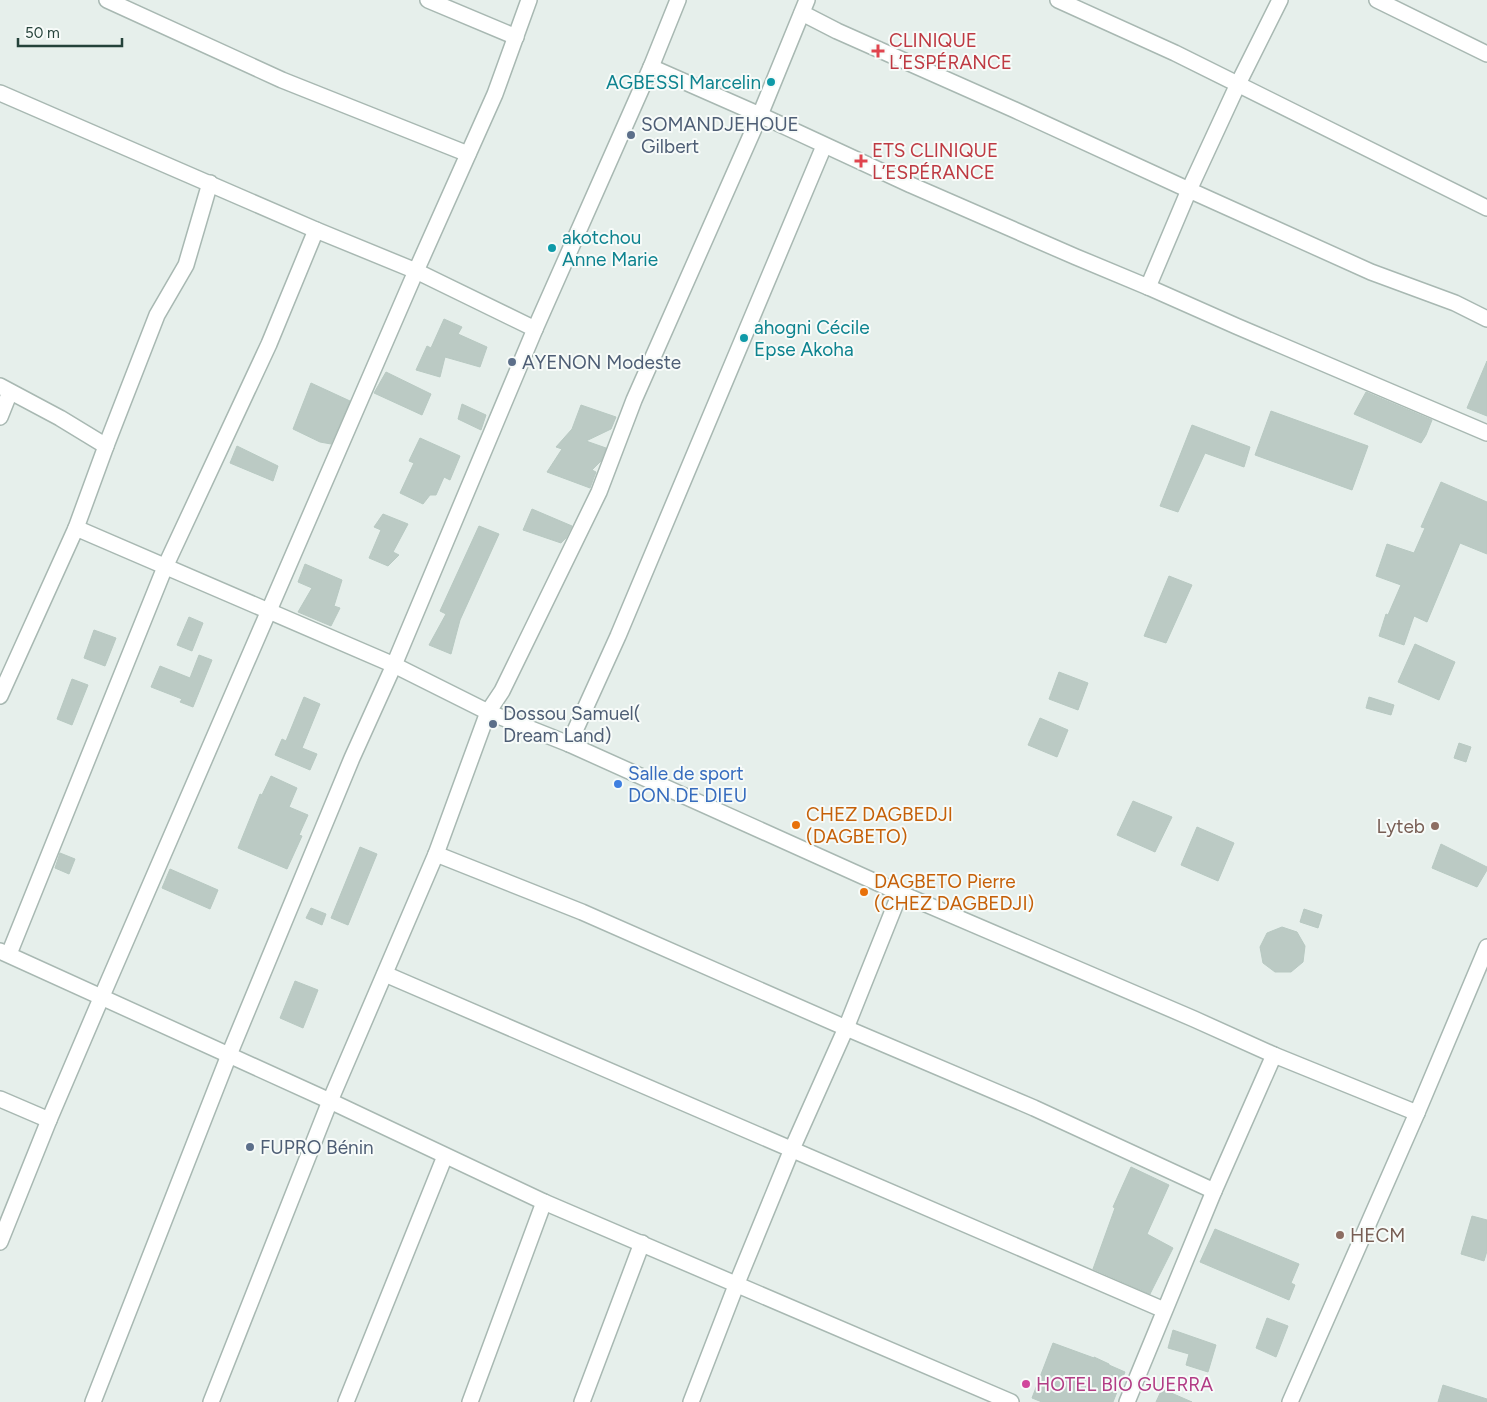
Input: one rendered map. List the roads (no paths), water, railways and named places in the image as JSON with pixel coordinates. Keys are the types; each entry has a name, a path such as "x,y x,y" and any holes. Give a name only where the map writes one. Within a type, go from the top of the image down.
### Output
{"street":[{"path":"107,0 282,80 468,154"},
{"path":"428,0 516,37"},
{"path":"0,1242 102,996 416,271 495,94 530,0"},
{"path":"93,1402 229,1055 352,758 394,665 535,329 651,67 678,0"},
{"path":"1058,0 1176,53 1487,208"},
{"path":"1148,287 1189,190 1238,84 1280,0"},
{"path":"1377,0 1487,54"},
{"path":"211,1402 330,1101 436,854 488,712 502,691 599,492 634,400 760,115 804,6 838,31 1370,272 1455,303 1487,319"},
{"path":"651,67 760,115 824,146 1076,257 1487,434"},
{"path":"0,93 316,230 416,271 535,329"},
{"path":"569,744 618,636 824,146"},
{"path":"0,696 76,528 157,315 186,265 210,183"},
{"path":"316,230 269,344 165,566 4,952 330,1101 544,1202 737,1283 1011,1402"},
{"path":"0,417 5,389 60,418 106,446"},
{"path":"76,528 394,665 488,712 569,744 900,892 1194,1018 1274,1055 1417,1113"},
{"path":"436,854 582,912 1034,1108 1214,1191"},
{"path":"691,1402 737,1283 792,1149 846,1028 900,892"},
{"path":"1290,1402 1417,1113 1487,947"},
{"path":"385,974 1164,1310"},
{"path":"1127,1402 1214,1191 1274,1055"},
{"path":"0,1099 49,1120"},
{"path":"346,1402 445,1156"},
{"path":"470,1402 544,1202"},
{"path":"582,1402 642,1243"}],"place":[{"name":"CLINIQUE L’ESPÉRANCE","path":"878,51"},
{"name":"AGBESSI Marcelin","path":"771,82"},
{"name":"SOMANDJEHOUE Gilbert","path":"631,135"},
{"name":"ETS CLINIQUE L’ESPÉRANCE","path":"861,161"},
{"name":"akotchou Anne Marie","path":"552,248"},
{"name":"ahogni Cécile Epse Akoha","path":"744,338"},
{"name":"AYENON Modeste","path":"512,362"},
{"name":"Dossou Samuel( Dream Land)","path":"493,724"},
{"name":"Salle de sport DON DE DIEU","path":"618,784"},
{"name":"CHEZ DAGBEDJI (DAGBETO)","path":"796,825"},
{"name":"Lyteb","path":"1435,826"},
{"name":"DAGBETO Pierre (CHEZ DAGBEDJI)","path":"864,892"},
{"name":"FUPRO Bénin","path":"250,1147"},
{"name":"HECM","path":"1340,1235"},
{"name":"HOTEL BIO GUERRA","path":"1026,1384"}]}
